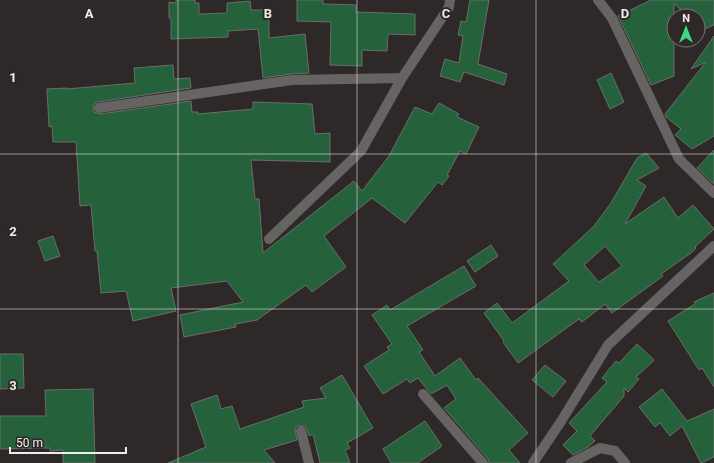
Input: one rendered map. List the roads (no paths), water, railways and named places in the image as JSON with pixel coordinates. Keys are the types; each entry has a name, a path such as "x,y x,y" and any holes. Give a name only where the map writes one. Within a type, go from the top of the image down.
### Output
{"street":[{"path":"269,239 361,151 402,78 449,7 450,0"},
{"path":"598,0 612,18 679,159 714,193"},
{"path":"99,108 292,80 402,78"},
{"path":"533,463 560,423 608,344 714,246"},
{"path":"423,394 483,463"},
{"path":"301,431 309,463"},
{"path":"571,463 600,448 616,451 625,463"}]}
